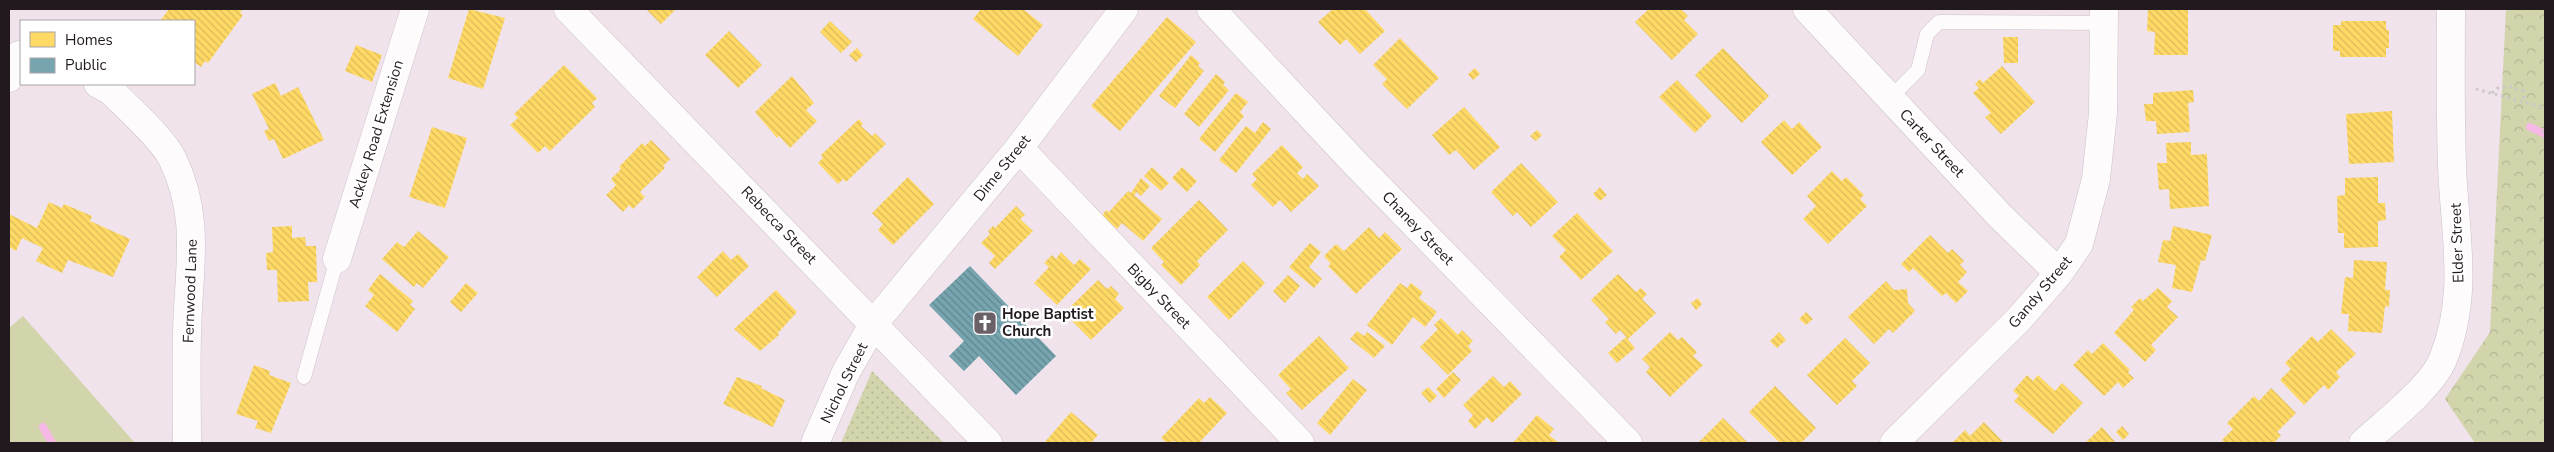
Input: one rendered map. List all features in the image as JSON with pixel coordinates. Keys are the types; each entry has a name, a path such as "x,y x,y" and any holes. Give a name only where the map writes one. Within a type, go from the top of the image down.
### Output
{"street":[{"name":"Ackley Road Extension","path":"338,259 415,9"},
{"name":"Rebecca Street","path":"568,9 874,323 988,443"},
{"name":"Chaney Street","path":"1211,9 1353,161 1628,443"},
{"name":"Carter Street","path":"1807,9 2001,217 2059,273"},
{"name":"Elder Street","path":"2363,443 2432,378 2443,360 2455,320 2459,279 2459,237 2452,166 2451,9"},
{"name":"Dime Street","path":"874,323 1019,148 1119,11"},
{"name":"Gandy Street","path":"1894,443 2020,319 2059,273 2079,244 2096,179 2102,113 2104,16"},
{"name":"Fernwood Lane","path":"100,85 111,91 172,156 184,187 192,236 192,273 187,331 187,443"},
{"name":"Bigby Street","path":"1019,148 1300,443"},
{"name":"Nichol Street","path":"815,443 846,372 874,323"}],"lane":[{"path":"1890,98 1918,70 1927,34 1938,22 2104,16"},
{"path":"304,377 338,259"}],"path":[{"path":"2452,84 2525,101 2545,108"},
{"path":"2492,93 2499,87 2512,87 2523,91 2525,101"},
{"path":"2545,124 2543,133 2545,141"}],"green space":[{"path":"2506,9 2545,9 2545,443 2475,443 2445,399 2490,332"},
{"path":"23,316 135,443 9,443 9,328"},
{"path":"872,371 944,443 841,443"}],"building: Homes":[{"path":"169,9 243,9 240,13 243,15 208,63 205,61 201,67 195,63 195,20 161,20"},
{"path":"469,9 505,18 483,89 448,78"},
{"path":"646,9 676,9 661,24"},
{"path":"981,9 1023,9 1043,25 1018,56 973,19"},
{"path":"1333,9 1365,9 1385,31 1360,54 1346,39 1340,45 1318,22"},
{"path":"1649,9 1681,9 1688,16 1684,20 1698,34 1672,60 1635,22"},
{"path":"2148,9 2188,9 2188,55 2154,55 2155,32 2147,31"},
{"path":"1167,17 1196,42 1120,131 1091,106"},
{"path":"830,21 852,42 841,53 820,32"},
{"path":"2341,21 2386,21 2386,30 2389,30 2389,48 2386,48 2386,57 2340,57 2340,51 2333,51 2333,25 2341,25"},
{"path":"729,31 762,65 738,88 705,55"},
{"path":"2003,37 2018,37 2018,63 2004,63"},
{"path":"1400,38 1439,78 1407,109 1382,84 1387,79 1373,65"},
{"path":"356,45 382,55 372,82 345,71"},
{"path":"857,48 863,55 856,62 849,55"},
{"path":"1723,48 1769,96 1742,123 1695,75"},
{"path":"1191,55 1200,63 1198,66 1204,71 1175,108 1159,96"},
{"path":"564,65 597,98 592,103 595,107 550,151 545,146 538,153 510,125 518,118 514,114"},
{"path":"2002,66 2035,102 2001,134 1985,117 1991,113 1973,93 1979,88 1975,84 1980,79 1983,83"},
{"path":"1475,68 1480,74 1473,80 1468,74"},
{"path":"1216,74 1225,82 1223,85 1229,90 1199,127 1184,114"},
{"path":"792,76 814,103 806,110 817,121 790,148 779,136 777,138 755,112"},
{"path":"1677,80 1712,116 1695,133 1659,97"},
{"path":"275,83 281,96 298,87 324,140 283,159 274,139 269,141 264,131 269,129 252,94"},
{"path":"2193,90 2194,102 2188,103 2190,132 2157,134 2156,121 2146,121 2144,104 2153,104 2153,93"},
{"path":"1236,93 1248,102 1240,112 1244,116 1215,152 1199,139"},
{"path":"1464,107 1500,147 1474,170 1456,150 1449,155 1432,135"},
{"path":"2392,111 2394,162 2349,164 2346,114"},
{"path":"859,119 863,124 861,126 872,136 875,133 886,144 846,182 843,179 838,184 818,163 823,158 821,155"},
{"path":"1784,120 1792,129 1799,122 1822,147 1792,175 1761,142"},
{"path":"1263,122 1271,129 1236,173 1219,160 1246,126 1255,133"},
{"path":"432,127 467,138 445,208 409,197"},
{"path":"1537,130 1542,135 1536,141 1530,136"},
{"path":"651,140 670,159 663,166 665,168 640,192 645,197 633,209 629,205 623,212 606,195 616,185 611,179 621,169 619,167 642,143 645,146"},
{"path":"2191,142 2191,155 2207,154 2209,206 2170,209 2169,189 2159,190 2157,163 2167,163 2166,143"},
{"path":"1282,145 1303,167 1297,173 1303,179 1307,174 1319,186 1291,212 1280,200 1273,207 1251,185 1257,179 1252,174"},
{"path":"1521,163 1558,202 1531,227 1517,212 1513,216 1491,192"},
{"path":"1152,167 1169,183 1161,191 1144,176"},
{"path":"1182,167 1197,181 1187,192 1172,178"},
{"path":"1832,171 1842,181 1846,177 1864,195 1860,199 1867,206 1828,244 1803,219 1816,206 1807,196"},
{"path":"908,177 934,204 893,245 878,230 883,224 872,213"},
{"path":"2378,177 2378,203 2385,203 2386,220 2378,221 2378,247 2344,248 2344,233 2338,233 2337,196 2345,195 2345,178"},
{"path":"1141,178 1150,186 1141,196 1137,192 1134,195 1162,219 1143,241 1122,223 1117,229 1102,216 1106,210 1109,212 1128,191 1131,193"},
{"path":"1600,187 1607,195 1600,201 1593,194"},
{"path":"1199,200 1228,230 1197,261 1200,265 1181,285 1161,265 1164,262 1151,248"},
{"path":"49,202 62,208 64,204 92,216 90,221 130,239 113,277 68,260 62,273 36,261 43,248 22,238 16,251 9,247 9,214 37,228"},
{"path":"1016,206 1025,215 1020,219 1033,231 995,269 989,263 995,256 981,243 990,234 988,231 993,226 995,228"},
{"path":"1577,213 1613,251 1581,280 1559,257 1566,250 1552,236"},
{"path":"292,226 292,238 305,237 306,246 316,246 317,282 308,282 309,301 278,302 277,270 267,270 266,253 273,252 272,227"},
{"path":"2173,226 2212,235 2205,261 2201,260 2192,292 2172,288 2176,265 2158,262 2163,240 2170,241"},
{"path":"1369,227 1379,238 1385,232 1402,249 1356,294 1328,266 1331,264 1324,256 1336,244 1344,251"},
{"path":"418,231 449,257 423,288 417,283 414,287 382,259 397,242 404,247"},
{"path":"1930,235 1948,253 1952,249 1964,261 1960,265 1967,272 1958,282 1968,291 1956,303 1946,293 1942,296 1913,268 1909,272 1901,264"},
{"path":"1310,243 1321,252 1309,267 1322,279 1314,288 1289,267"},
{"path":"723,251 731,260 738,254 749,266 717,297 697,277"},
{"path":"1061,252 1074,265 1080,259 1091,269 1057,305 1034,283 1049,267 1044,263 1052,255 1056,259"},
{"path":"2354,260 2387,262 2385,290 2390,290 2389,307 2385,306 2382,333 2348,331 2349,314 2341,314 2345,277 2353,278"},
{"path":"1243,261 1265,283 1229,320 1207,297"},
{"path":"380,274 413,301 410,305 415,309 397,332 365,306 374,295 368,290"},
{"path":"1618,274 1636,292 1641,288 1647,294 1642,299 1656,313 1628,339 1620,330 1616,334 1605,322 1609,319 1591,300"},
{"path":"1288,275 1300,286 1285,303 1273,291"},
{"path":"1098,280 1107,289 1111,286 1119,294 1115,299 1124,308 1091,340 1064,313"},
{"path":"1886,281 1894,290 1907,289 1908,303 1915,311 1893,333 1889,329 1874,344 1848,317"},
{"path":"466,283 478,293 461,312 450,302"},
{"path":"1400,283 1407,288 1411,283 1423,292 1419,298 1437,312 1425,327 1413,317 1392,345 1367,325"},
{"path":"2158,288 2172,301 2167,307 2178,317 2151,345 2156,350 2145,362 2114,333 2134,310 2131,307 2140,298 2143,301"},
{"path":"776,290 797,312 778,333 779,335 760,351 734,329"},
{"path":"1698,298 1702,304 1696,310 1691,303"},
{"path":"1806,312 1813,319 1806,325 1799,319"},
{"path":"1441,318 1458,335 1462,330 1473,341 1468,346 1472,351 1448,375 1420,347 1438,329 1434,325"},
{"path":"2331,329 2356,354 2336,372 2340,377 2328,390 2324,385 2304,405 2280,380 2291,369 2285,363 2312,336 2318,342"},
{"path":"1357,331 1364,336 1367,332 1385,346 1374,358 1350,339"},
{"path":"1670,332 1678,340 1682,337 1697,352 1693,356 1703,365 1670,397 1646,372 1650,367 1642,359"},
{"path":"1779,332 1786,340 1777,348 1770,341"},
{"path":"1319,336 1349,368 1302,410 1286,393 1291,389 1278,375"},
{"path":"1626,337 1635,348 1617,363 1608,353"},
{"path":"1845,338 1870,363 1852,381 1857,386 1837,405 1807,375"},
{"path":"2103,343 2130,370 2128,373 2134,378 2123,388 2118,382 2104,396 2073,365 2088,350 2092,354"},
{"path":"254,365 270,371 269,375 291,383 271,433 255,428 258,421 236,414"},
{"path":"1453,372 1461,380 1444,398 1436,389"},
{"path":"2027,375 2033,381 2038,375 2055,391 2062,383 2083,403 2053,434 2014,401 2019,396 2013,391"},
{"path":"1493,376 1504,387 1510,381 1522,394 1492,423 1487,417 1475,429 1468,421 1473,415 1463,405"},
{"path":"737,377 762,386 761,388 785,400 773,427 723,404"},
{"path":"1353,379 1367,390 1330,435 1317,423"},
{"path":"1775,386 1816,428 1801,443 1780,443 1749,412"},
{"path":"1428,387 1437,396 1430,403 1421,393"},
{"path":"2271,388 2296,413 2277,432 2281,435 2274,443 2225,443 2222,440 2233,429 2227,423 2254,396 2259,401"},
{"path":"1210,397 1227,413 1199,443 1177,443 1175,441 1167,443 1161,438 1199,398 1204,403"},
{"path":"1071,412 1098,435 1091,443 1044,443"},
{"path":"1537,415 1554,429 1549,435 1559,443 1513,443"},
{"path":"1723,418 1748,443 1698,443"},
{"path":"1984,422 2004,443 1952,443 1965,430 1970,436"},
{"path":"2122,426 2129,434 2123,440 2116,432"},
{"path":"2102,427 2116,443 2086,442"}],"building: Public":[{"name":"Hope Baptist Church","path":"970,266 1056,356 1016,395 979,356 964,371 949,356 964,341 929,305"}],"waterway":[{"path":"2530,127 2545,134"},
{"path":"43,427 52,443"}],"place":[{"name":"Hope Baptist Church","path":"985,323"}]}
